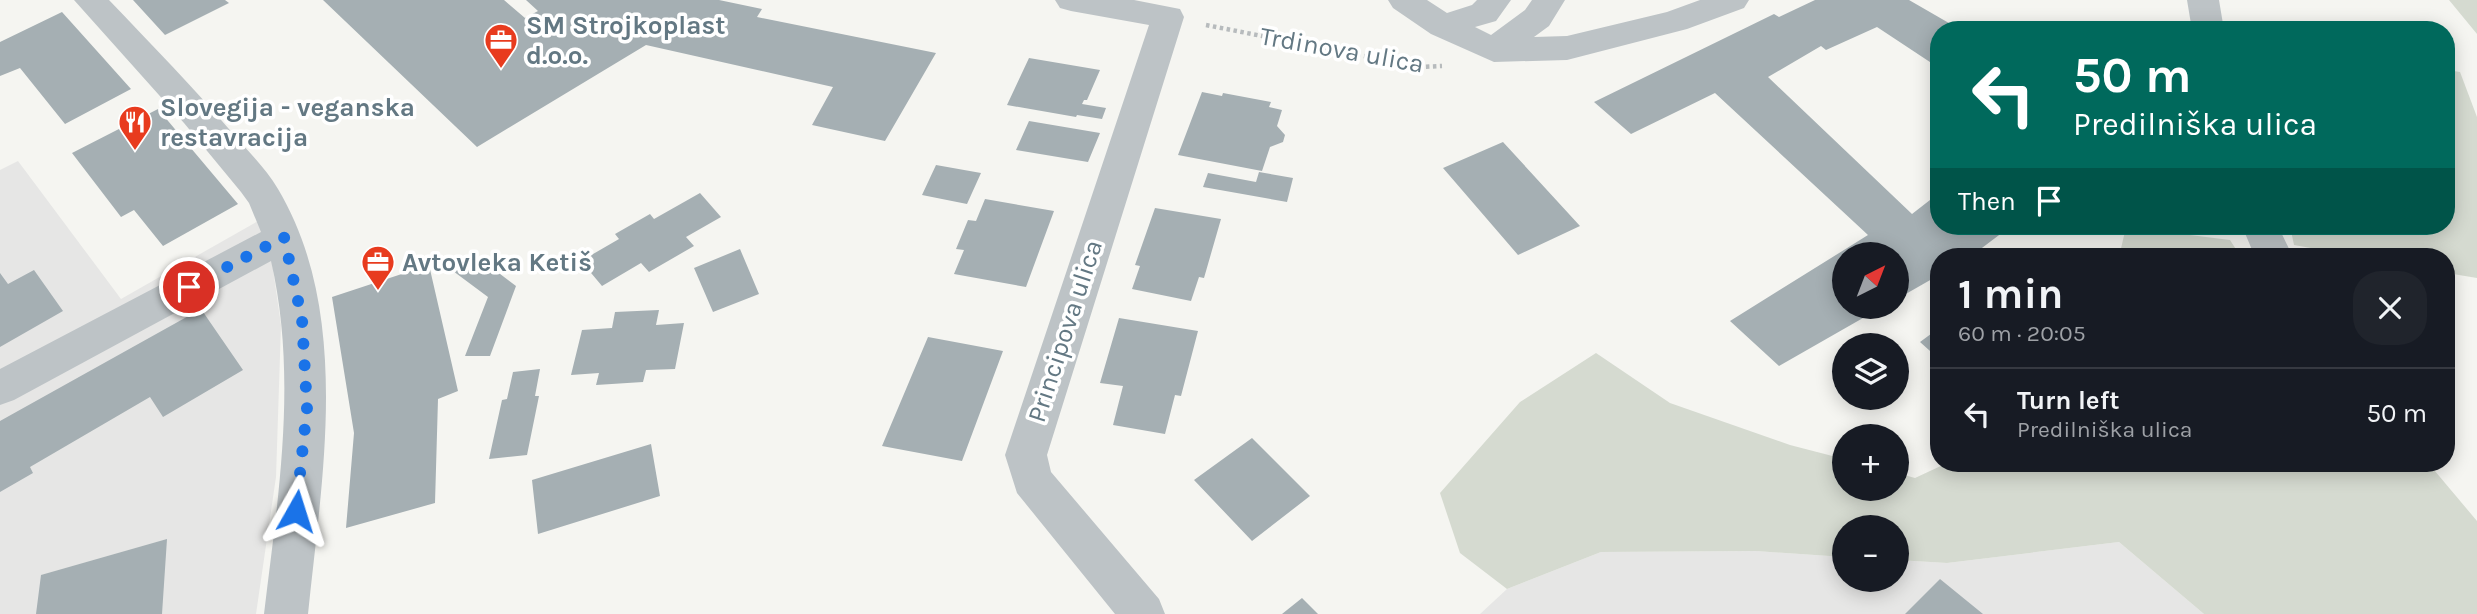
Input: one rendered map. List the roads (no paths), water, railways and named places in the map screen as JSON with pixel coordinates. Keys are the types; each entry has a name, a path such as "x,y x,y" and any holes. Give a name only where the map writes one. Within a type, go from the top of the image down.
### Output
{"street":[{"path":"90,0 201,119 264,198 284,237 302,319 307,408 286,614"},
{"path":"1071,0 1158,9"},
{"path":"1404,0 1443,26 1494,50 1567,48 1675,21 1733,0"},
{"path":"1443,26 1484,13 1494,0"},
{"path":"1494,50 1537,18 1549,0"},
{"path":"2203,0 2206,21"},
{"name":"Principova ulica","path":"1143,614 1032,480 1026,455 1158,9"},
{"path":"0,388 284,237"}],"place":[{"name":"SM Strojkoplast d.o.o.","path":"501,70"},
{"name":"Slovegija - veganska restavracija","path":"135,152"},
{"name":"Avtovleka Ketiš","path":"378,292"}]}
